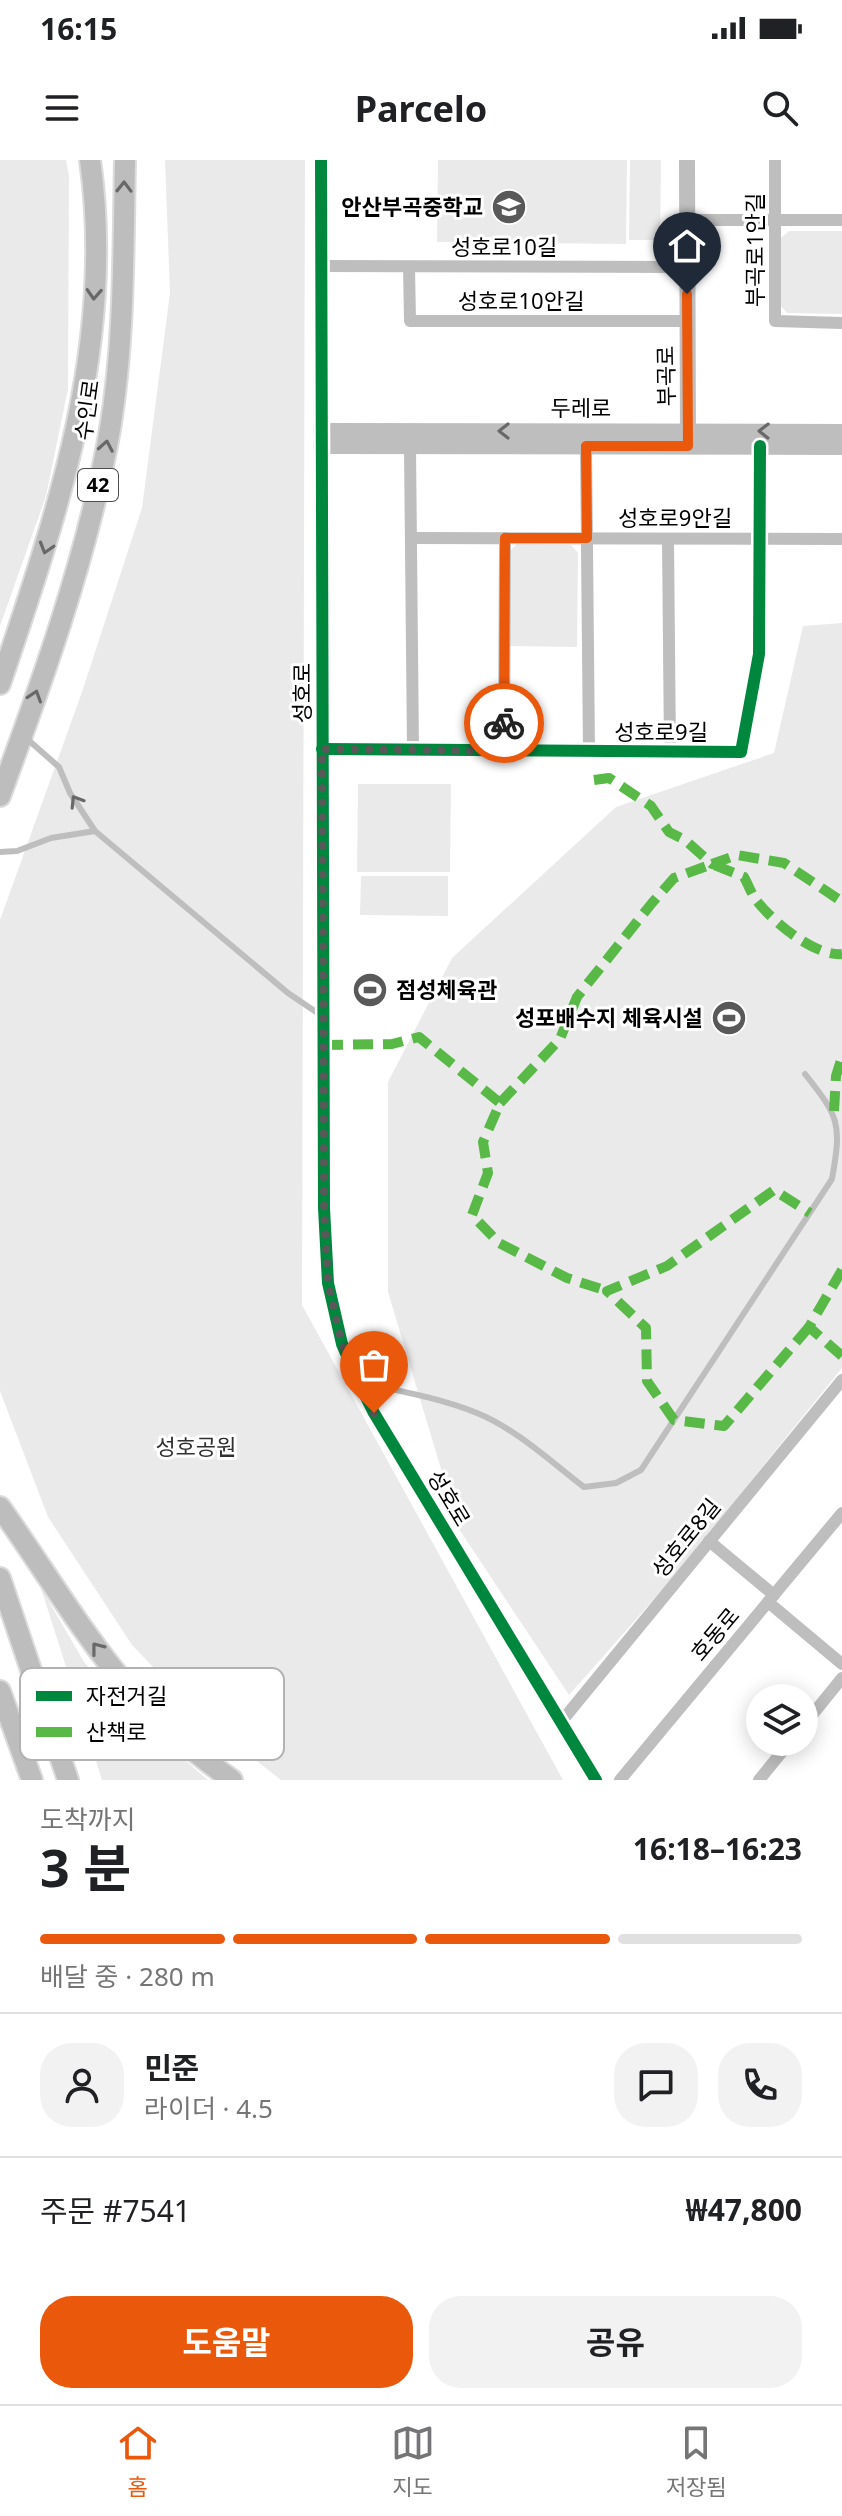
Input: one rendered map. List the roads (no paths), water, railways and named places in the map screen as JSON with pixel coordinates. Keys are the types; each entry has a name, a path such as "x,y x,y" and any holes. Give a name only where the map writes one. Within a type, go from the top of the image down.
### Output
{"highway":[{"name":"수인로","path":"0,684 47,547 92,344 96,253 90,160"},
{"name":"수인로","path":"0,796 84,545 107,445 122,336 125,160"},
{"path":"0,1507 75,1620 112,1668"},
{"path":"0,1578 30,1668"},
{"path":"0,1691 20,1747"},
{"path":"25,1760 32,1780"},
{"path":"61,1760 68,1780"},
{"path":"205,1760 232,1780"}],"street":[{"name":"성호로","path":"321,160 324,1208 328,1283 342,1344 374,1413 596,1780"},
{"name":"부곡로","path":"687,160 688,438"},
{"name":"부곡로1안길","path":"775,160 775,321 842,323"},
{"path":"687,220 842,220"},
{"name":"성호로10길","path":"321,266 686,267"},
{"name":"성호로10안길","path":"409,267 410,321 687,321"},
{"name":"두레로","path":"321,438 688,438 842,432"},
{"name":"두레로","path":"321,438 410,447 586,446 688,438 760,446 842,447"},
{"name":"성호로9길","path":"586,446 589,752"},
{"name":"성호로9길","path":"322,749 741,752 759,654 760,446"},
{"path":"410,447 413,750"},
{"name":"성호로9안길","path":"411,538 842,539"},
{"path":"504,751 505,538"},
{"name":"성호로9길","path":"668,539 670,752"},
{"name":"성호로8길","path":"561,1722 842,1380"},
{"name":"호동로","path":"620,1780 842,1513"},
{"path":"709,1541 842,1664"},
{"path":"818,1708 842,1678"},
{"path":"759,1780 779,1756"}],"lane":[{"path":"22,734 59,767 70,793 95,831 288,993 323,1016"},
{"path":"0,852 17,851 51,838 95,831"},
{"path":"359,1383 415,1394 476,1413 520,1438 584,1487 616,1483 641,1470 832,1179 840,1122 805,1074"}],"place":[{"name":"안산부곡중학교","path":"509,207"},
{"name":"점성체육관","path":"370,990"},
{"name":"성포배수지 체육시설","path":"729,1018"}],"park label":[{"name":"성호공원","path":"196,1447"}]}
